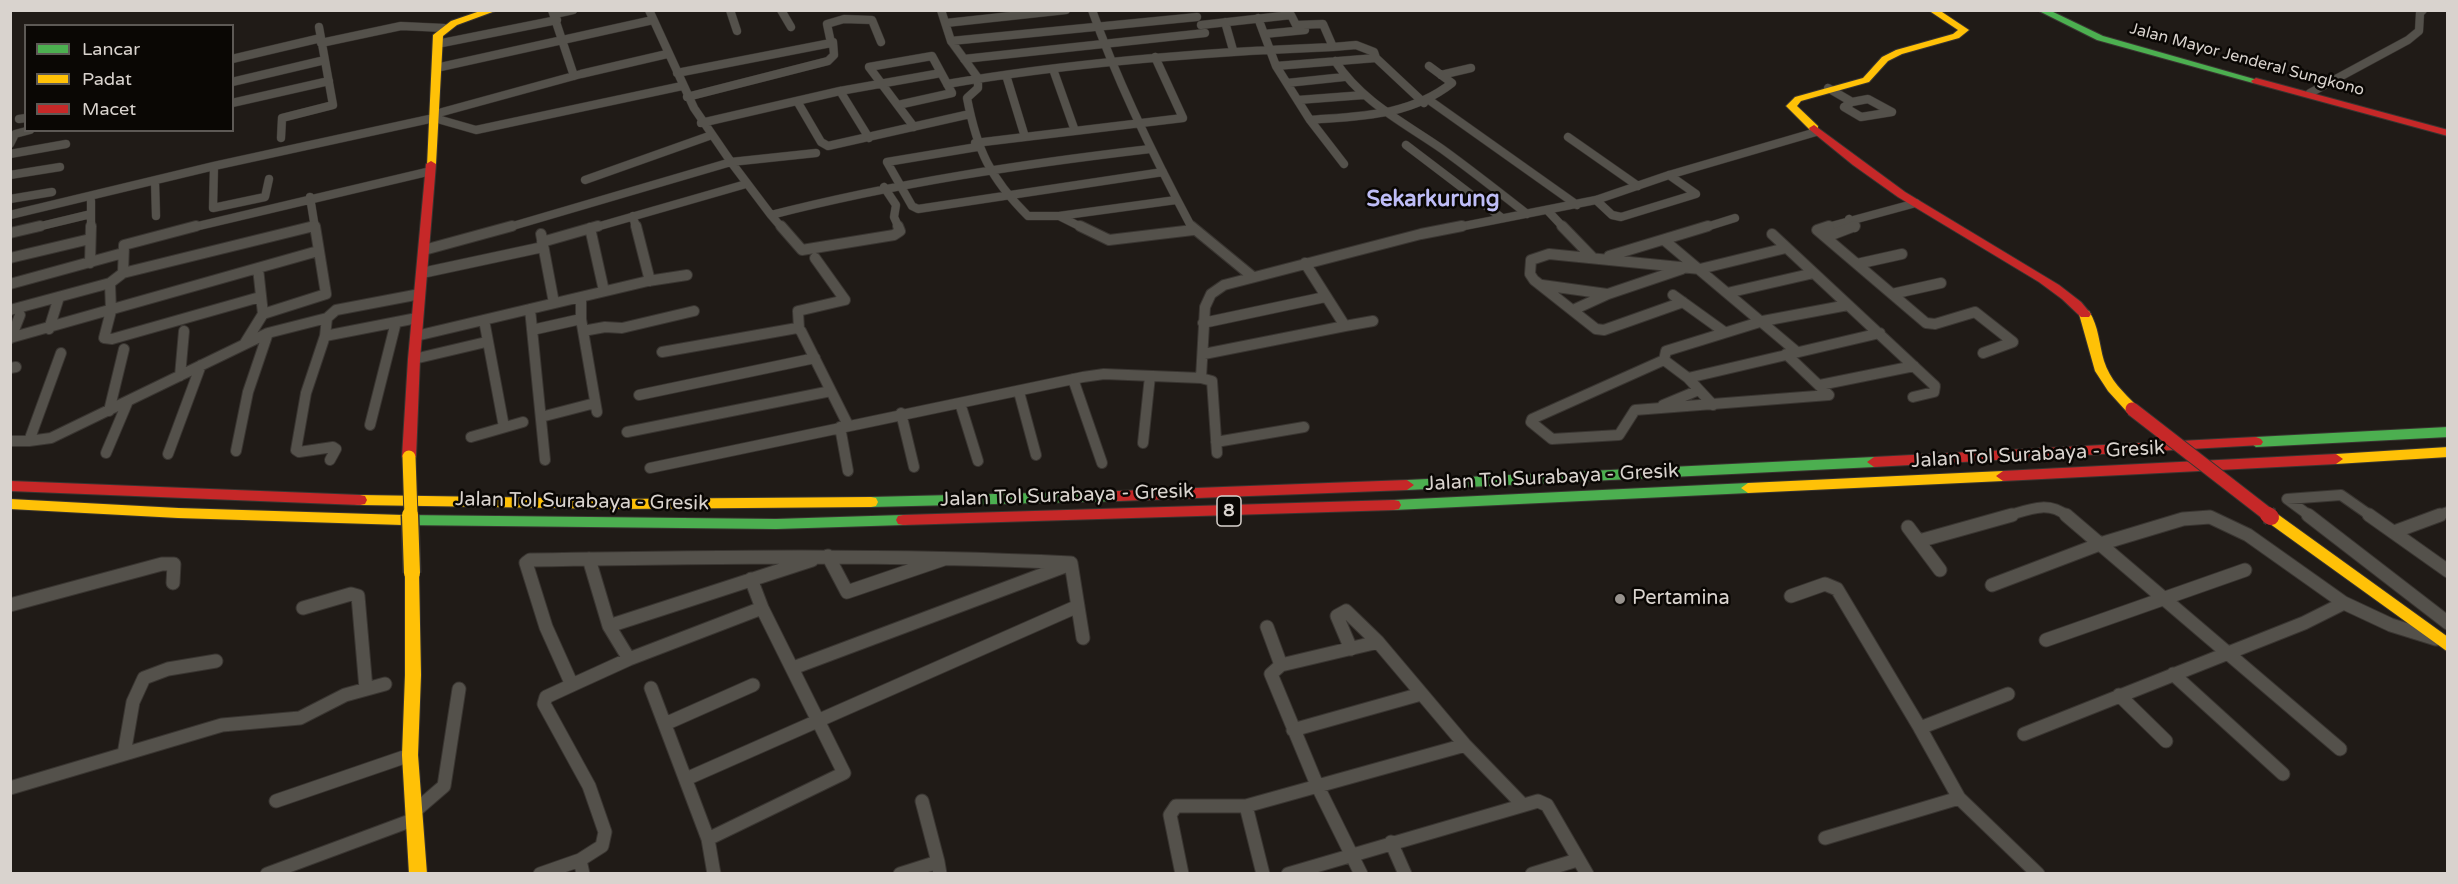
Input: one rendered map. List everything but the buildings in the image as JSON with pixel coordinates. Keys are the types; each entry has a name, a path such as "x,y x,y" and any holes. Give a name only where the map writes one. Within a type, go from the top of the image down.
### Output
{"main road":[{"path":"418,873 416,815 410,755 413,675 409,457 417,318 435,116 437,44 438,35 444,28 494,10"},
{"path":"1932,10 1964,30 1956,36 1899,52 1885,59 1866,80 1828,88 1798,99 1791,106 1816,132 1916,203 2076,304 2087,315 2093,326 2096,357 2102,374 2112,390 2132,409 2271,517 2444,643"},
{"name":"Jalan Mayor Jenderal Sungkono","path":"2041,10 2100,38 2310,93 2448,133"},
{"name":"Jalan Tol Surabaya - Gresik","path":"10,486 171,494 471,503 673,504 972,499 1386,486 2448,432"},
{"name":"Jalan Tol Surabaya - Gresik","path":"10,504 350,519 776,524 1456,502 2216,466 2448,452"}],"street":[{"path":"437,44 573,10"},
{"path":"649,10 687,97 709,136 771,215 802,250 894,235 900,231 894,217 896,205 884,187"},
{"path":"730,10 736,31"},
{"path":"782,10 791,27"},
{"path":"842,10 844,19"},
{"path":"941,10 951,41 978,78 978,88 967,98 976,145 987,168 1008,196 1028,216 1059,216 1176,200"},
{"path":"946,23 1066,10"},
{"path":"1092,10 1111,63 1149,149 1193,230 1253,277"},
{"path":"2310,93 2408,40 2420,31 2420,13 2423,10"},
{"path":"951,41 1196,14 1214,52"},
{"path":"555,15 574,75"},
{"path":"964,59 1104,43 1203,29 1225,22 1291,15 1296,25 1321,23 1333,47"},
{"path":"1258,18 1276,66 1310,120 1344,164"},
{"path":"687,97 828,61 834,55 833,42 827,24 844,19 872,20 881,42"},
{"path":"436,68 653,21"},
{"path":"1225,22 1233,50"},
{"path":"234,59 401,26 444,28"},
{"path":"281,138 282,118 332,106 319,27"},
{"path":"1264,34 1326,29"},
{"path":"677,73 833,42"},
{"path":"947,84 978,78 1155,57 1233,50 1360,46 1374,52 1376,58 1426,101 1513,157 1577,205"},
{"path":"10,215 435,116 574,75 668,54"},
{"path":"898,105 951,94 929,55 870,66 882,84 914,127"},
{"path":"1155,57 1184,116 1140,125 1025,137 887,162 897,184 912,206 918,209 1163,172"},
{"path":"1276,66 1376,58"},
{"path":"234,82 325,60"},
{"path":"1335,61 1344,77 1364,95 1469,169 1527,214"},
{"path":"1310,120 1388,113 1426,101 1452,83 1429,66"},
{"path":"1441,75 1471,68"},
{"path":"1053,69 1075,131"},
{"path":"701,123 840,91 941,73"},
{"path":"1006,75 1025,137"},
{"path":"1287,83 1344,77"},
{"path":"234,104 329,81"},
{"path":"435,116 476,130 682,86"},
{"path":"1828,88 1852,102 1868,99 1892,112 1864,118 1844,107 1852,102"},
{"path":"840,91 868,138"},
{"path":"1299,100 1364,95"},
{"path":"797,101 825,145 868,138 970,114"},
{"path":"10,144 15,134 24,132"},
{"path":"1201,378 1204,354 1203,323 1211,294 1224,285 1421,234 1577,205 1816,132"},
{"path":"585,180 709,136"},
{"path":"1568,136 1638,186"},
{"path":"10,154 66,144"},
{"path":"1406,145 1502,218"},
{"path":"771,215 897,184 987,168 1149,149"},
{"path":"424,250 614,198 730,162 816,153"},
{"path":"10,175 60,166"},
{"path":"214,166 213,208 265,197 269,179"},
{"path":"123,273 124,245 128,242 310,197 431,171"},
{"path":"1596,200 1612,215 1621,217 1696,194 1670,175"},
{"path":"155,181 156,216"},
{"path":"422,273 746,184"},
{"path":"10,199 52,192"},
{"path":"263,314 325,296 310,197"},
{"path":"90,263 91,201"},
{"path":"1916,203 1849,219 1855,228 1826,237 1926,323 1935,324 1975,312 2013,342 1983,353"},
{"path":"1548,211 1596,258"},
{"path":"10,233 91,214"},
{"path":"633,216 652,281"},
{"path":"1059,216 1109,240 1193,230"},
{"path":"1596,258 1735,218"},
{"path":"315,226 123,273 110,283 59,297 15,313 11,338 318,251"},
{"path":"590,228 603,297 648,287 652,281 687,275"},
{"path":"1772,234 1880,333 1935,389 1913,397"},
{"path":"10,258 90,239"},
{"path":"1664,240 1763,321 1829,395 1632,411 1619,435 1552,439 1531,422 1532,419 1664,360"},
{"path":"542,241 554,303"},
{"path":"1683,302 1600,330 1530,274 1531,260 1549,254 1700,269 1786,248"},
{"path":"10,284 123,253"},
{"path":"1857,264 1902,254"},
{"path":"815,258 845,300 798,311 799,329 831,391 844,426 848,471"},
{"path":"1305,263 1345,326"},
{"path":"1650,264 1652,281"},
{"path":"245,343 263,314 258,268"},
{"path":"1573,310 1608,294 1652,281 1684,268"},
{"path":"1727,293 1814,273"},
{"path":"110,283 111,311 104,338 107,340 260,297"},
{"path":"1892,294 1941,283"},
{"path":"1542,285 1608,294"},
{"path":"416,336 601,293"},
{"path":"10,441 45,440 268,333 327,318 336,310 420,294"},
{"path":"1673,295 1723,331"},
{"path":"49,329 59,297"},
{"path":"1203,323 1325,297"},
{"path":"541,417 596,408 581,319 580,299"},
{"path":"1664,360 1666,351 1671,348 1723,331 1848,305"},
{"path":"530,309 545,460"},
{"path":"583,331 605,327 622,328 694,311"},
{"path":"327,318 325,336 306,393 296,450 299,452 333,447 336,450 330,460"},
{"path":"325,336 417,318"},
{"path":"532,330 581,319"},
{"path":"484,320 486,342 504,427"},
{"path":"1204,354 1373,321"},
{"path":"370,425 396,322"},
{"path":"662,352 790,327 799,329"},
{"path":"180,376 184,331"},
{"path":"236,451 248,392 268,333"},
{"path":"1688,378 1880,333"},
{"path":"414,359 486,342"},
{"path":"109,411 124,349"},
{"path":"29,441 61,353"},
{"path":"639,396 815,358"},
{"path":"1664,360 1688,378 1713,405"},
{"path":"168,454 201,365"},
{"path":"1820,385 1914,366"},
{"path":"650,468 901,413 1019,393 1073,379 1104,374 1210,380 1213,383 1217,453"},
{"path":"1143,443 1150,376"},
{"path":"1073,379 1102,463"},
{"path":"1656,408 1699,390"},
{"path":"627,432 831,391"},
{"path":"1019,393 1036,455"},
{"path":"106,453 128,401"},
{"path":"960,403 978,461"},
{"path":"901,413 914,467"},
{"path":"471,437 522,422"},
{"path":"1216,441 1304,427"},
{"path":"2448,571 2339,494 2287,500 2448,623"},
{"path":"1919,541 2044,506 2061,511 2340,749"},
{"path":"2394,532 2448,512"},
{"path":"1992,585 2100,544 2183,519 2210,517 2248,535 2344,603 2391,625 2444,643"},
{"path":"1908,527 1940,570"},
{"path":"826,556 847,592 850,592 952,556"},
{"path":"609,626 826,556"},
{"path":"572,684 546,627 526,563 530,560 952,556 1071,563"},
{"path":"589,559 609,626 629,659"},
{"path":"1071,563 1083,638"},
{"path":"793,668 1071,563"},
{"path":"10,605 162,564 174,564 172,583"},
{"path":"2046,640 2245,570"},
{"path":"708,839 842,776 844,770 762,608 751,579"},
{"path":"1791,596 1825,584 1837,590 1959,798 2038,873"},
{"path":"303,608 351,594 358,596 366,688"},
{"path":"2024,734 2119,694 2304,623 2344,603"},
{"path":"686,779 1078,606"},
{"path":"540,873 582,867 602,846 605,832 589,786 544,701 572,684 629,659 762,608"},
{"path":"1351,649 1337,616 1346,611 1378,642 1465,745 1522,804"},
{"path":"1267,627 1281,665"},
{"path":"1361,873 1317,785 1271,674 1281,665 1378,642"},
{"path":"124,754 136,696 144,678 154,673 216,661"},
{"path":"2174,674 2283,774"},
{"path":"10,788 222,725 245,720 266,723 298,719 315,713 337,698 385,684"},
{"path":"665,724 753,684"},
{"path":"651,688 708,839 714,873"},
{"path":"267,873 416,815 444,786 459,689"},
{"path":"1293,730 1421,694"},
{"path":"1920,728 2008,694"},
{"path":"2119,694 2166,741"},
{"path":"1182,873 1171,810 1176,806 1246,806 1465,745"},
{"path":"276,801 410,755"},
{"path":"1826,838 1959,798"},
{"path":"900,873 939,868 922,801"},
{"path":"1288,873 1538,801 1547,806 1577,860 1587,873"},
{"path":"1246,806 1263,873"},
{"path":"1391,842 1405,873"},
{"path":"1532,873 1577,860"}],"traffic: fast":[{"path":"2041,10 2100,38 2256,81"},
{"path":"2256,442 2448,432"},
{"path":"1407,485 1874,462"},
{"path":"1394,505 1748,488"},
{"path":"871,502 1118,496"},
{"path":"403,520 776,524 903,520"}],"traffic: slow":[{"path":"431,164 438,35 454,23 494,10"},
{"path":"1814,128 1791,106 1798,99 1866,80 1885,59 1899,52 1956,36 1964,30 1932,10"},
{"path":"2085,314 2102,371 2112,388 2132,409"},
{"path":"2336,459 2448,452"},
{"path":"409,457 412,573"},
{"path":"1748,488 2003,476"},
{"path":"360,500 619,504 871,502"},
{"path":"10,504 178,513 403,520"},
{"path":"2271,517 2448,646"},
{"path":"412,573 413,675 410,755 418,874"}],"traffic: jam":[{"path":"2256,81 2448,133"},
{"path":"1814,128 1879,179 2043,280 2066,296 2085,314"},
{"path":"409,457 414,359 431,164"},
{"path":"2132,409 2271,517"},
{"path":"1874,462 2256,442"},
{"path":"2003,476 2336,459"},
{"path":"1118,496 1407,485"},
{"path":"10,486 360,500"},
{"path":"903,520 1394,505"}],"place":[{"name":"Pertamina","path":"1620,599"}],"district":[{"name":"Sekarkurung","path":"1433,200"}]}
